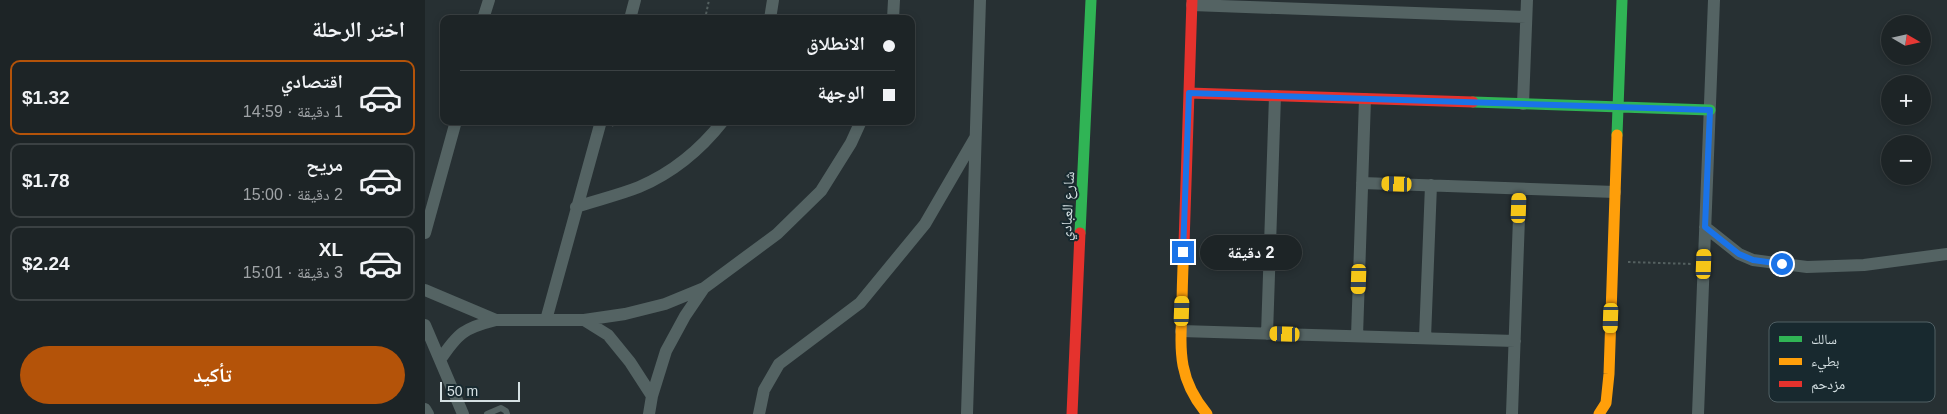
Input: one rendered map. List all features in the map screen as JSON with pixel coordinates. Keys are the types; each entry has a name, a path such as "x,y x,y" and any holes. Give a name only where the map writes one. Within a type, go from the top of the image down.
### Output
{"street":[{"path":"484,15 489,0"},
{"path":"631,15 635,0"},
{"path":"771,15 773,0"},
{"path":"893,15 894,0"},
{"path":"967,414 980,0"},
{"name":"شارع العبادي","path":"1072,414 1091,0"},
{"path":"1432,14 1433,0"},
{"path":"1523,104 1527,0"},
{"path":"1599,414 1606,403 1609,374 1622,0"},
{"path":"1698,414 1714,0"},
{"path":"1207,414 1196,401 1185,379 1180,354 1192,3 1373,6 1432,14 1526,17"},
{"path":"1189,93 1710,110"},
{"path":"1267,334 1275,96"},
{"path":"1357,336 1365,99"},
{"path":"425,233 454,125"},
{"path":"546,320 600,125"},
{"path":"576,207 639,187 676,166 709,139 720,125"},
{"path":"440,360 453,340 473,326 496,320 584,320 625,314 665,304 704,288 777,234 821,192 851,143 859,125"},
{"path":"759,414 763,390 779,364 860,303 925,224 976,136"},
{"path":"1362,183 1615,192"},
{"path":"1425,338 1431,185"},
{"path":"1512,414 1519,189"},
{"path":"1705,227 1739,254 1753,260 1807,268 1864,265 1947,254"},
{"path":"649,414 652,396 666,351 685,316 704,288"},
{"path":"425,290 496,320"},
{"path":"584,320 608,336 630,362 652,396"},
{"path":"425,326 463,414"},
{"path":"1181,331 1515,341"},
{"path":"425,408 428,414"}],"lane":[{"path":"487,414 504,408 507,414"}],"path":[{"path":"706,15 709,0"},
{"path":"1613,261 1704,264"}],"traffic: fast":[{"path":"1080,233 1091,0"},
{"path":"1617,135 1622,0"},
{"path":"1473,102 1710,110"}],"traffic: slow":[{"path":"1599,414 1606,403 1609,374 1617,135"},
{"path":"1184,244 1181,352 1186,377 1191,389 1207,414"}],"traffic: jam":[{"path":"1184,244 1192,0"},
{"path":"1189,93 1473,102"},
{"path":"1072,414 1080,233"}],"route":[{"path":"1183,252 1189,93 1710,110 1705,227 1739,254 1753,260 1782,264"}]}
